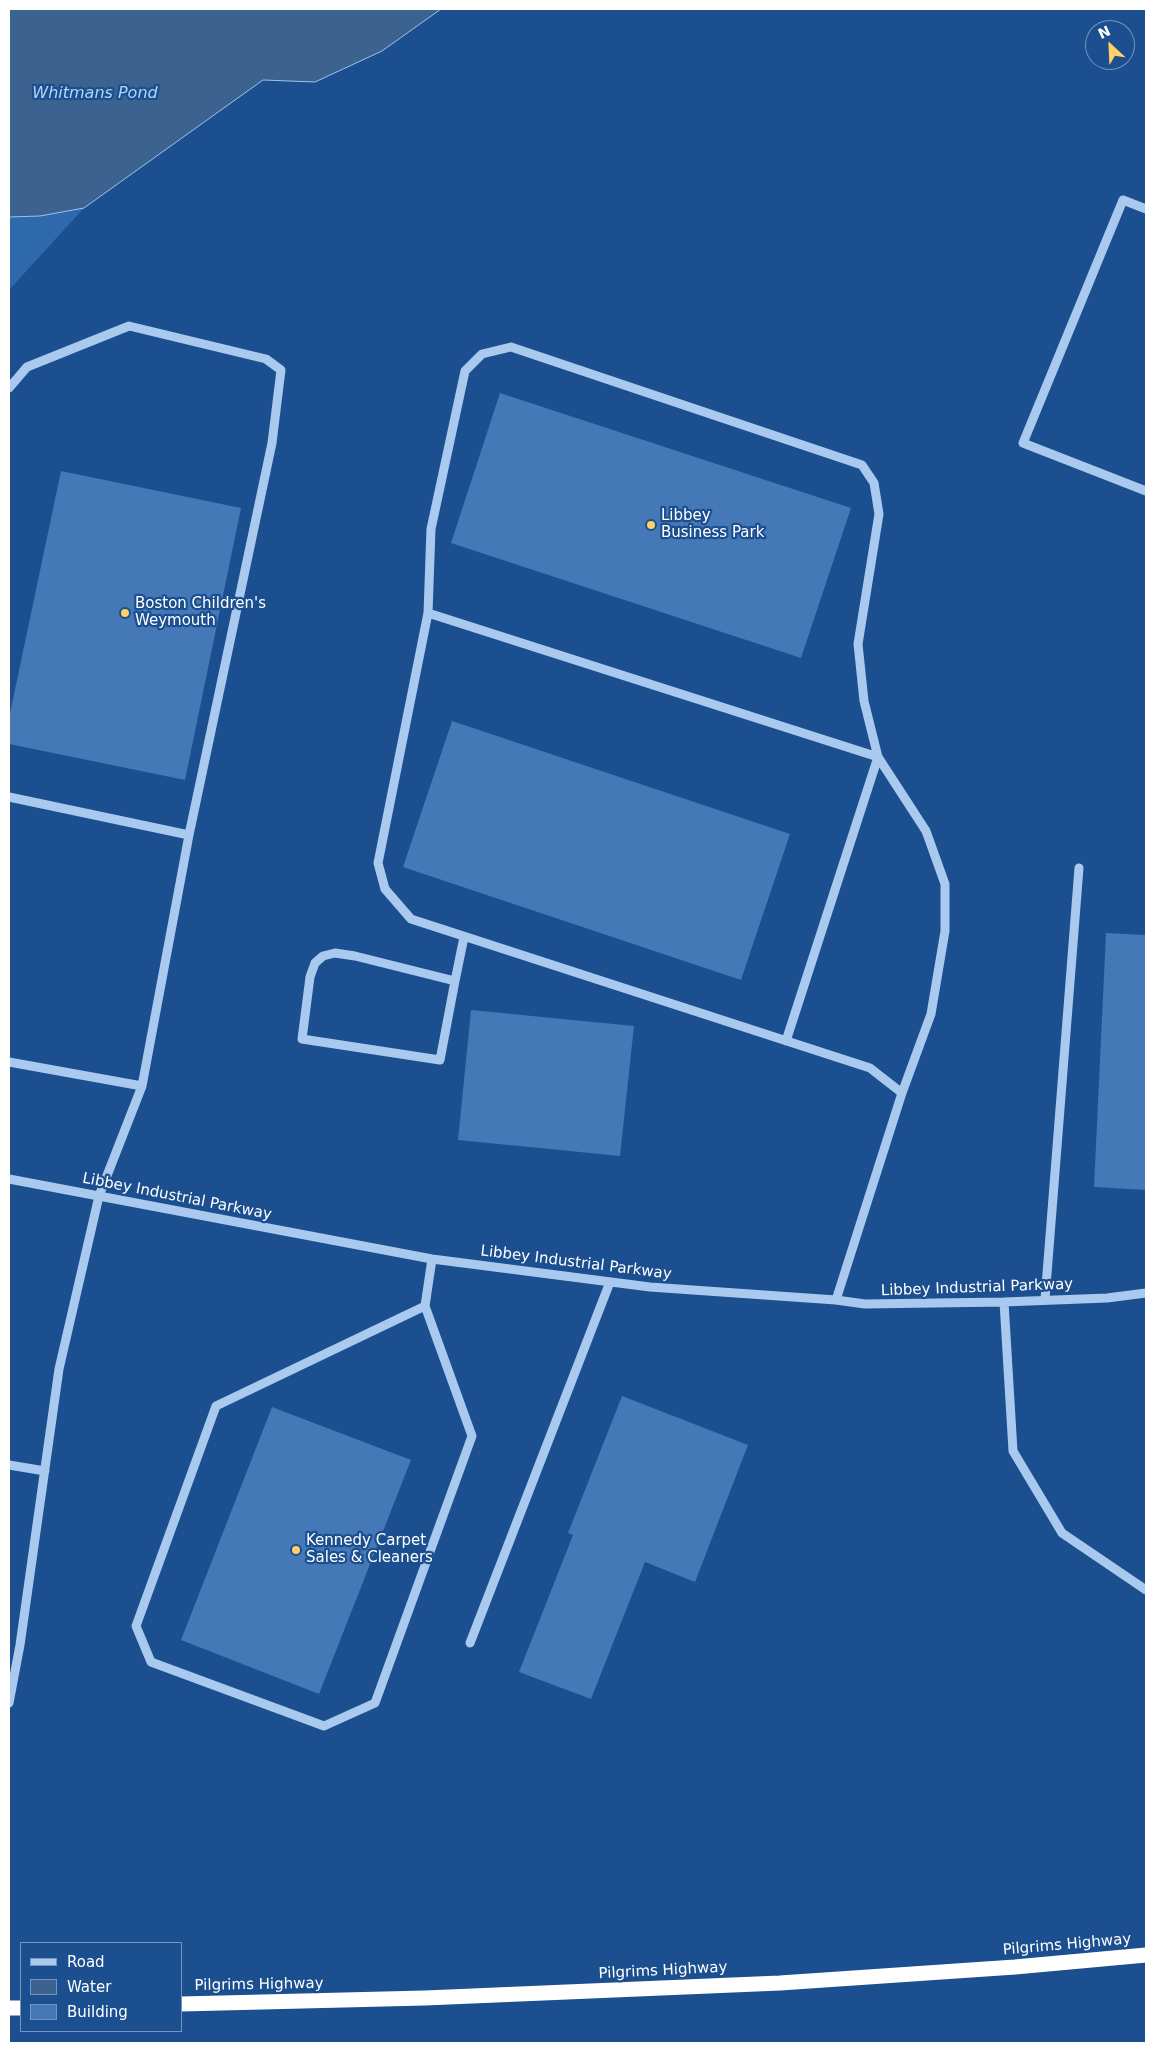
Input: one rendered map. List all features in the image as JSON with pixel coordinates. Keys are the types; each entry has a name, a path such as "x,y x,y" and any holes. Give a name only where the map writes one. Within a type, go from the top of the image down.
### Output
{"highway":[{"name":"Pilgrims Highway","path":"182,2004 425,1998 780,1983 1005,1968 1146,1955"}],"street":[{"path":"1146,209 1123,200 1022,443 1146,491"},
{"path":"9,388 28,367 130,326 266,359 281,370 272,443 189,835 142,1086 99,1196 59,1369 20,1645 9,1703"},
{"path":"836,1300 902,1093 931,1014 945,931 945,884 926,830 878,757 864,701 858,644 879,514 874,483 862,465 511,347 482,354 464,371 431,529 428,613 378,863 385,889 411,919 870,1068 902,1093"},
{"path":"428,613 878,757"},
{"path":"786,1041 878,757"},
{"path":"9,797 189,835"},
{"path":"1045,1299 1079,868"},
{"path":"455,981 355,956 335,953 323,956 315,963 310,977 302,1039 440,1060 464,937"},
{"path":"9,1062 142,1086"},
{"name":"Libbey Industrial Parkway","path":"9,1179 432,1259 610,1282 865,1304 1107,1298 1146,1293"},
{"path":"425,1306 216,1406 136,1626 151,1662 324,1726 375,1704 472,1436 425,1306 432,1259"},
{"path":"470,1643 610,1282"},
{"path":"1004,1302 1013,1452 1062,1533 1146,1590"},
{"path":"9,1465 44,1471"}],"shaded area":[{"path":"84,208 9,290 9,217 40,216"}],"water":[{"name":"Whitmans Pond","path":"9,9 441,9 382,51 315,82 263,80 84,208 40,216 9,217"}],"building":[{"name":"Libbey Business Park","path":"500,393 851,508 801,658 451,543"},
{"name":"Boston Children's Weymouth","path":"61,471 241,508 185,780 9,744 9,718"},
{"path":"452,721 790,834 741,980 403,867"},
{"path":"1106,933 1146,935 1146,1190 1094,1187"},
{"path":"471,1010 634,1026 620,1156 458,1140"},
{"path":"622,1396 748,1445 695,1582 645,1562 591,1699 519,1672 573,1535 568,1533"},
{"name":"Kennedy Carpet Sales & Cleaners","path":"272,1407 411,1460 319,1694 181,1640"}],"place":[{"name":"Libbey Business Park","path":"651,525"},
{"name":"Boston Children's Weymouth","path":"125,613"},
{"name":"Kennedy Carpet Sales & Cleaners","path":"296,1550"}]}
